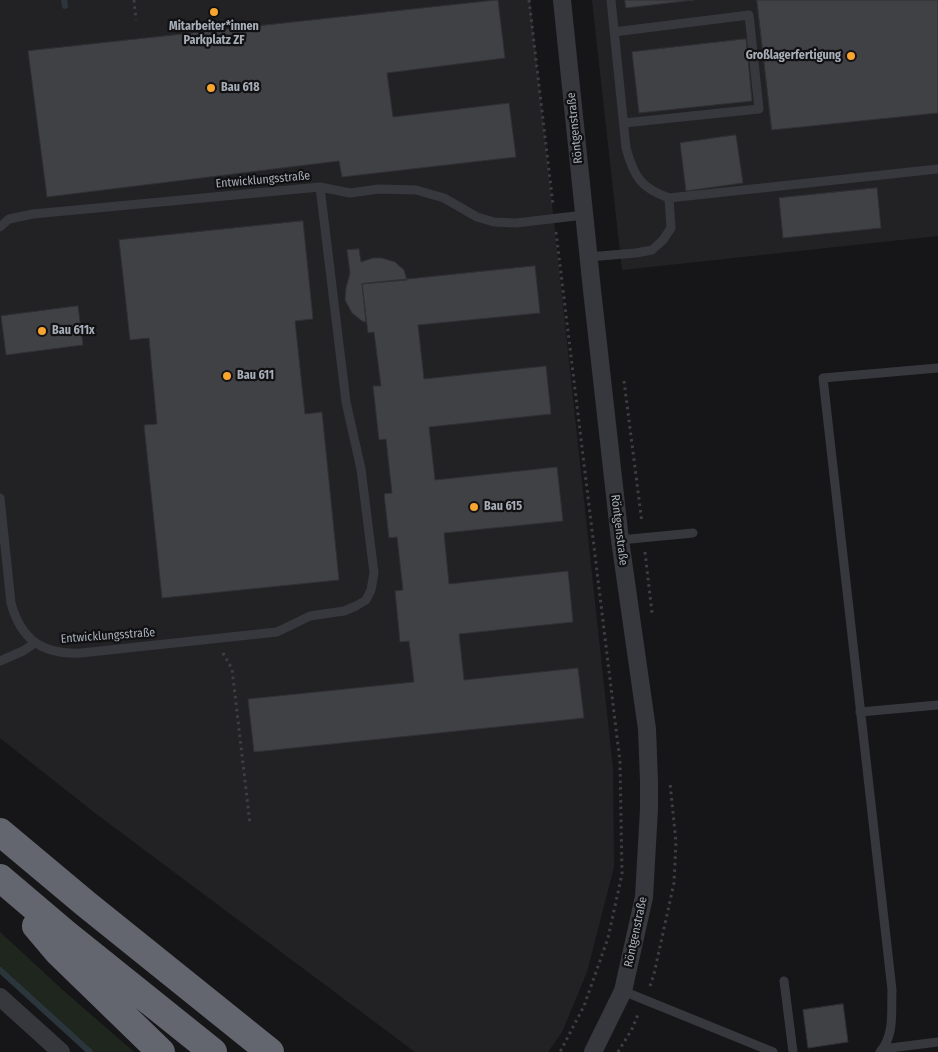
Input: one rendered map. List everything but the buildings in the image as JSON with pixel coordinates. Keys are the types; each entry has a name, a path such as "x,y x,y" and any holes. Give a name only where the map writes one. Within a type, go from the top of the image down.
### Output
{"highway":[{"path":"0,832 270,1052"},
{"path":"0,878 66,934 213,1052"},
{"path":"0,883 58,952 161,1052"}],"street":[{"name":"Röntgenstraße","path":"562,0 588,257 620,540 646,729 649,781 644,897 623,991 593,1052"},
{"path":"0,997 61,1052"}],"lane":[{"path":"611,0 626,148 631,168 640,181 653,192 669,198 938,169"},
{"path":"614,32 749,15 759,109 624,123"},
{"name":"Entwicklungsstraße","path":"0,498 12,603 16,619 25,633 36,643 51,651 65,654 216,640 277,632 310,616 344,611 366,600 371,590 374,573 361,469 346,402 320,187"},
{"name":"Entwicklungsstraße","path":"0,227 9,219 33,214 320,187 350,193 379,189 416,190 444,198 477,218 494,222 516,223 584,214"},
{"path":"588,257 652,250 663,240 671,228 669,198"},
{"path":"881,1051 889,1038 892,990 822,378 938,368"},
{"path":"620,540 693,532"},
{"path":"0,661 24,651 36,643"},
{"path":"860,712 938,705"},
{"path":"784,981 793,1052"},
{"path":"623,991 773,1052"},
{"path":"881,1051 938,1042"}],"path":[{"path":"134,0 136,20"},
{"path":"529,0 620,762 622,821 622,874 608,938 584,1006 560,1052"},
{"path":"216,640 232,669 250,824"}],"shaded area":[{"path":"0,0 530,0 613,769 614,867 587,972 562,1032 548,1052 415,1052 95,813 0,738"},
{"path":"592,0 938,0 938,236 622,270"},
{"path":"0,932 134,1052 94,1052 0,966"}],"waterway":[{"path":"64,0 65,6"},
{"path":"0,970 90,1052"}],"place":[{"name":"Mitarbeiter*innen Parkplatz ZF","path":"214,12"},
{"name":"Großlagerfertigung","path":"851,56"},
{"name":"Bau 618","path":"211,88"},
{"name":"Bau 611x","path":"42,331"},
{"name":"Bau 611","path":"227,376"},
{"name":"Bau 615","path":"474,507"}]}
